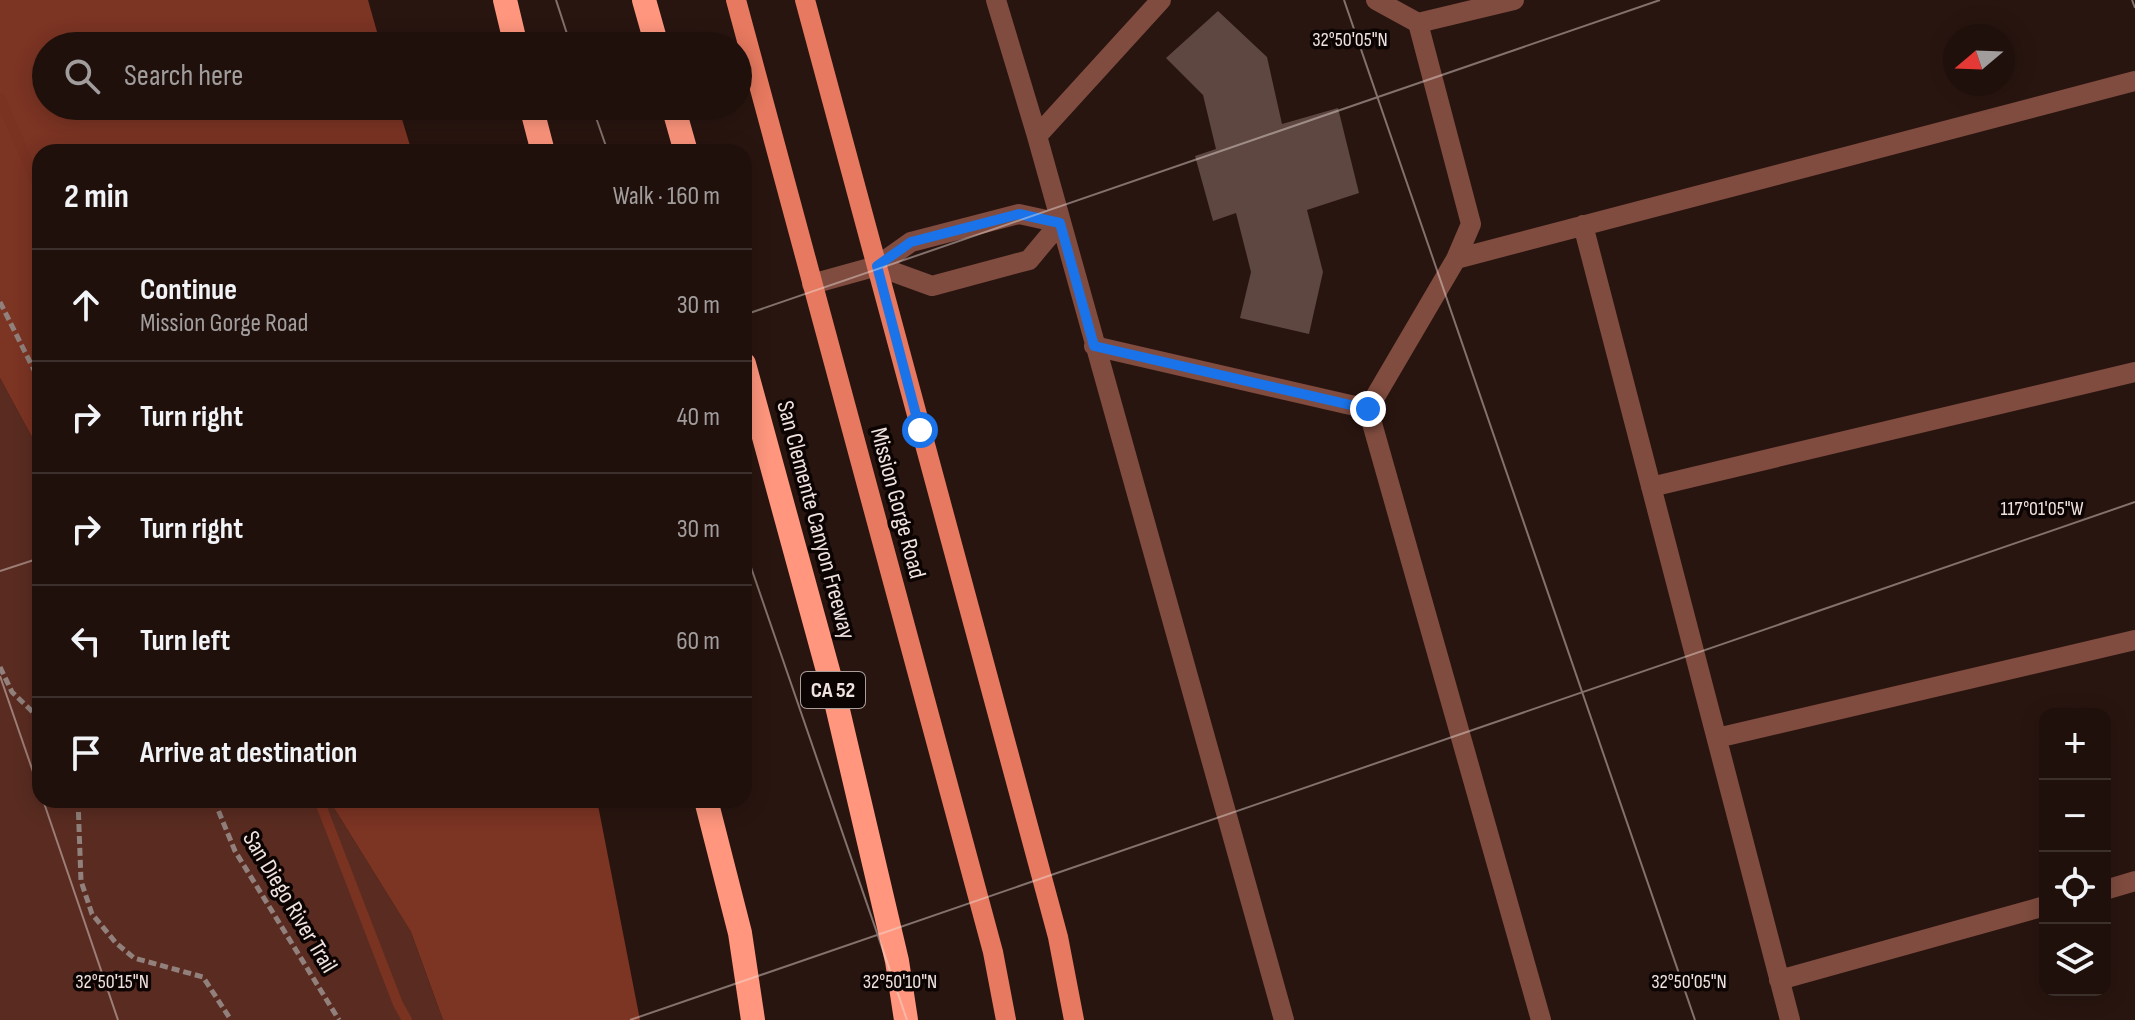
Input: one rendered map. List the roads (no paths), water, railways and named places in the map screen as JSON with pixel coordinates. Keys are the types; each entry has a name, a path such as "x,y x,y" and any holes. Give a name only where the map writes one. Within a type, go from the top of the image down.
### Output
{"highway":[{"path":"505,0 513,32"},
{"path":"644,0 653,32"},
{"path":"535,120 541,144"},
{"path":"677,120 684,144"},
{"name":"San Clemente Canyon Freeway","path":"752,393 833,689 897,961 906,1020"},
{"path":"708,808 740,933 753,1020"}],"main road":[{"name":"Mission Gorge Road","path":"736,0 745,32"},
{"name":"Mission Gorge Road","path":"805,0 1058,937 1074,1020"},
{"name":"Mission Gorge Road","path":"752,60 993,952 1006,1020"}],"lane":[{"path":"996,0 1037,136 1284,1020"},
{"path":"1037,136 1161,0"},
{"path":"1376,0 1418,23 1514,0"},
{"path":"1418,23 1471,224 1456,259 1368,409 1541,1020"},
{"path":"1456,259 2135,81"},
{"path":"812,284 877,266 911,242 1019,214 1060,223"},
{"path":"877,266 932,286 1029,260 1060,223"},
{"path":"1583,225 1790,1020"},
{"path":"1094,346 1368,409"},
{"path":"1651,487 2135,372"},
{"path":"1717,738 2135,640"},
{"path":"2111,888 2135,881"},
{"path":"1779,980 2039,908"}],"waterway":[{"path":"0,98 32,172"},
{"path":"322,808 398,1004 407,1020"}]}
